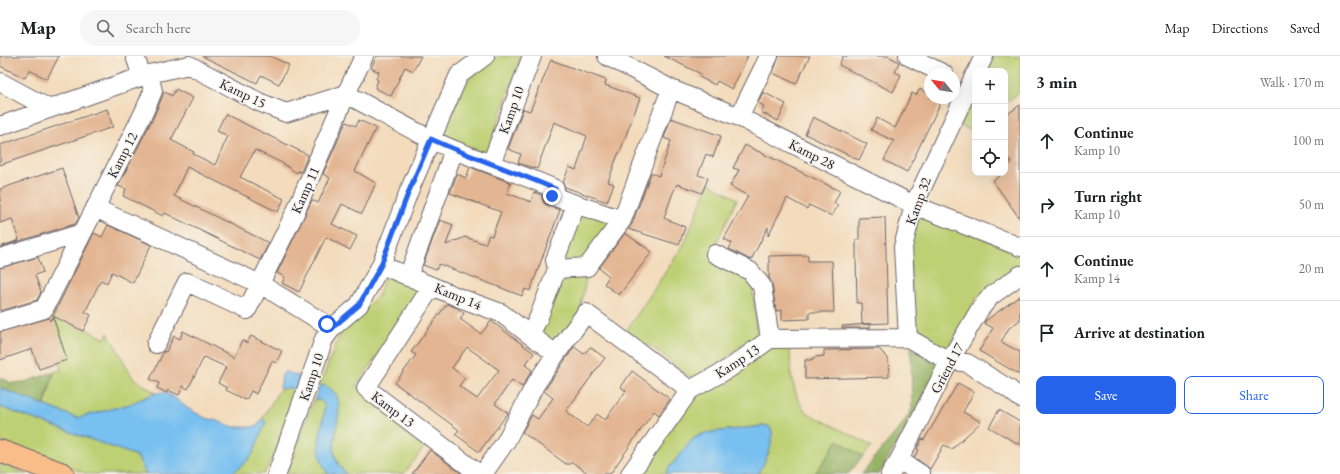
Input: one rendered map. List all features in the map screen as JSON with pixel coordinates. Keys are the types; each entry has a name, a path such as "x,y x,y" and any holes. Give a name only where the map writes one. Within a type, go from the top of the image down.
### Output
{"main road":[{"path":"0,451 63,474"}],"street":[{"name":"Kamp 12","path":"0,322 44,309 144,112 153,91 135,56"},
{"name":"Kamp 11","path":"156,344 187,282 247,310 302,199 346,94 364,56"},
{"name":"Kamp 10","path":"277,474 324,339 332,328 359,305 381,265 409,191 459,74 485,56"},
{"name":"Kamp 10","path":"491,164 532,56"},
{"name":"Kamp 28","path":"607,56 671,89 739,117 914,205 1020,247"},
{"path":"739,117 769,56"},
{"path":"908,56 932,68"},
{"name":"Kamp 32","path":"908,338 903,247 914,205 969,78 984,56"},
{"name":"Kamp 15","path":"0,126 146,75 189,65 260,102 286,113 346,94"},
{"path":"0,82 48,108"},
{"path":"557,269 587,267 622,220 671,89"},
{"path":"346,94 454,150 555,189 552,196 622,220"},
{"path":"408,277 454,150"},
{"path":"530,335 557,269 555,260 576,205"},
{"path":"95,208 260,284 332,328"},
{"path":"0,258 82,233"},
{"name":"Kamp 13","path":"630,474 690,390 730,368 770,339 762,286 750,271 715,254"},
{"name":"Kamp 14","path":"381,265 460,298 501,313 556,354"},
{"name":"Griend 17","path":"894,467 950,360 980,309 991,296 1020,275"},
{"name":"Kamp 13","path":"432,286 366,388 479,474"},
{"path":"483,474 506,441 535,385 586,312 690,390"},
{"path":"770,339 908,338 950,360 967,363 1009,389 1020,398"},
{"path":"894,467 921,474"}],"green space":[{"path":"499,56 521,56 487,154 439,137 462,85 489,62"},
{"path":"992,56 1020,56 1020,92 1008,101 1008,68 986,68"},
{"path":"972,96 972,131 958,124"},
{"path":"709,183 737,199 715,246 752,282 757,336 697,380 687,375 662,354 626,331 683,246"},
{"path":"577,207 611,220 588,261 560,259"},
{"path":"916,210 1005,248 1020,256 1020,269 978,296 944,355 913,337 909,233"},
{"path":"387,271 423,292 356,386 430,440 404,474 346,474 339,465 335,455 334,447 336,429 324,385 319,387 342,329 378,296"},
{"path":"587,274 579,317 554,344 541,337 543,323 560,276"},
{"path":"49,309 105,339 108,333 133,378 156,393 130,404 77,418 45,405 54,372 61,370"},
{"path":"790,345 791,376 798,400 806,412 872,446 863,457 838,440 815,474 758,474 764,463 772,438 772,432 769,427 763,426 705,433 694,438 668,469 666,474 637,474 691,401 717,379 767,347"},
{"path":"911,348 942,365 879,474 861,474 902,425 912,409"},
{"path":"54,372 44,405 0,388 0,377 11,383 25,382"},
{"path":"289,388 297,390 277,448 264,474 232,474 247,461 266,422 262,419 280,389"},
{"path":"314,400 320,400 324,405 319,449 324,468 328,474 287,474 297,443"},
{"path":"0,407 137,456 146,474 87,474 0,441"},
{"path":"838,440 863,457 848,474 815,474"},
{"path":"0,464 28,474 0,474"}],"water":[{"path":"284,372 302,378 297,390 289,388 280,389 282,375"},
{"path":"324,385 331,389 338,398 339,413 334,448 337,461 346,474 328,474 319,450 324,408 323,403 320,400 314,400 319,387"},
{"path":"0,388 77,418 130,404 156,393 164,392 205,418 234,427 253,427 258,425 262,419 266,422 253,454 232,474 146,474 137,456 0,407"},
{"path":"769,426 772,431 772,437 770,450 758,474 666,474 668,469 694,438 705,433"}],"building":[{"path":"0,56 59,56 47,79 29,70 25,78 0,66"},
{"path":"202,56 270,56 289,65 279,84 261,75 257,83"},
{"path":"377,56 421,56 413,71 405,67 391,96 375,88 378,80 376,79 379,72 371,68"},
{"path":"664,56 748,56 732,89 717,81 715,85 699,77 701,74"},
{"path":"779,56 810,56 796,84 773,73"},
{"path":"843,56 888,56 899,62 895,72 901,75 893,92 839,65"},
{"path":"551,60 606,80 605,85 640,98 608,182 614,184 607,202 565,187 563,183 569,167 576,170 587,136 554,122 537,169 518,163 521,154 508,149 523,109 530,111"},
{"path":"176,89 193,98 171,140 194,152 193,154 215,165 228,136 217,131 225,114 308,155 301,172 298,171 297,173 282,163 255,150 240,177 284,199 278,212 187,167 174,196 269,243 260,260 165,213 163,216 123,196 126,189 118,186 154,116 163,95 163,91 172,96"},
{"path":"920,89 924,91 924,104 940,104 907,172 884,160 894,141 871,130 877,118 895,128 912,93 916,95"},
{"path":"763,92 786,104 778,121 761,112 764,106 758,103"},
{"path":"1020,105 1020,219 993,181 1000,176 1008,176 1008,166 1012,163 1008,158 1008,114"},
{"path":"107,109 113,127 0,165 0,145"},
{"path":"813,117 867,144 859,160 805,134"},
{"path":"671,118 721,136 713,157 706,154 698,175 708,178 702,193 677,184 672,195 664,218 685,227 679,245 628,229 632,224 651,173 659,176 671,141 664,138"},
{"path":"359,120 376,128 355,171 376,183 362,214 342,204 332,224 357,236 350,250 326,237 299,292 282,283 285,277 277,273 312,200 318,203 330,178 323,174 346,122 356,126"},
{"path":"745,145 840,191 834,203 838,205 832,216 809,205 807,209 787,198 768,236 768,227 751,260 729,249 732,243 724,239 748,196 730,186 739,170 733,168"},
{"path":"470,167 511,183 507,193 531,202 534,192 542,195 544,203 560,210 530,291 525,289 522,296 439,264 436,270 423,265 440,220 453,225 446,245 465,237 485,244 489,235 492,236 501,212 450,193 457,174 466,178"},
{"path":"62,168 79,218 75,224 0,247 19,240 12,219 0,223 0,189"},
{"path":"885,217 888,323 862,324 861,303 857,303 856,240 859,240 859,218"},
{"path":"108,225 151,245 133,283 112,272 107,283 101,280 85,312 91,315 83,331 53,316 94,233 102,237"},
{"path":"625,233 652,252 619,295 604,284 609,276 599,268"},
{"path":"808,255 808,261 832,261 834,312 809,312 809,319 782,320 782,310 776,311 772,284 769,278 769,256"},
{"path":"38,257 43,272 35,275 41,292 37,300 0,311 0,268"},
{"path":"1020,296 1020,320 1009,328 1001,342 1020,352 1020,375 979,351 993,328 984,323 985,321"},
{"path":"447,304 464,313 460,319 481,334 491,321 534,353 525,365 532,370 522,387 512,380 495,404 508,413 479,452 455,434 459,430 395,383 416,355 411,352","holes":["467,347 499,370 477,399 459,386 465,378 452,368"]},
{"path":"53,317 67,360 39,369 32,349 0,360 0,332 49,318 50,321"},
{"path":"870,324 870,328 842,328 842,326"},
{"path":"183,331 234,357 242,340 247,343 251,336 282,351 276,363 272,361 256,394 251,391 246,400 226,390 227,388 218,383 226,367 204,357 188,389 183,386 179,395 168,390 167,393 157,388 159,383 150,379 164,351 166,352 174,336 180,339"},
{"path":"574,347 584,354 590,347 605,358 566,411 587,427 597,414 605,420 626,391 621,387 632,371 670,399 659,415 654,411 610,474 589,474 572,462 570,464 566,464 522,432 532,415 538,419 553,398 544,391"},
{"path":"879,349 888,358 889,377 805,379 805,360 811,360 815,357 824,356 824,350"},
{"path":"958,383 974,392 963,412 981,422 952,449 944,445 930,469 914,457 919,450 917,449 922,439 924,440"},
{"path":"999,410 1020,422 1020,445 989,427"},
{"path":"430,450 462,474 412,474"}],"route":[{"path":"327,324 332,328 359,305 381,265 409,191 431,139 454,150 555,189 552,196"}]}
